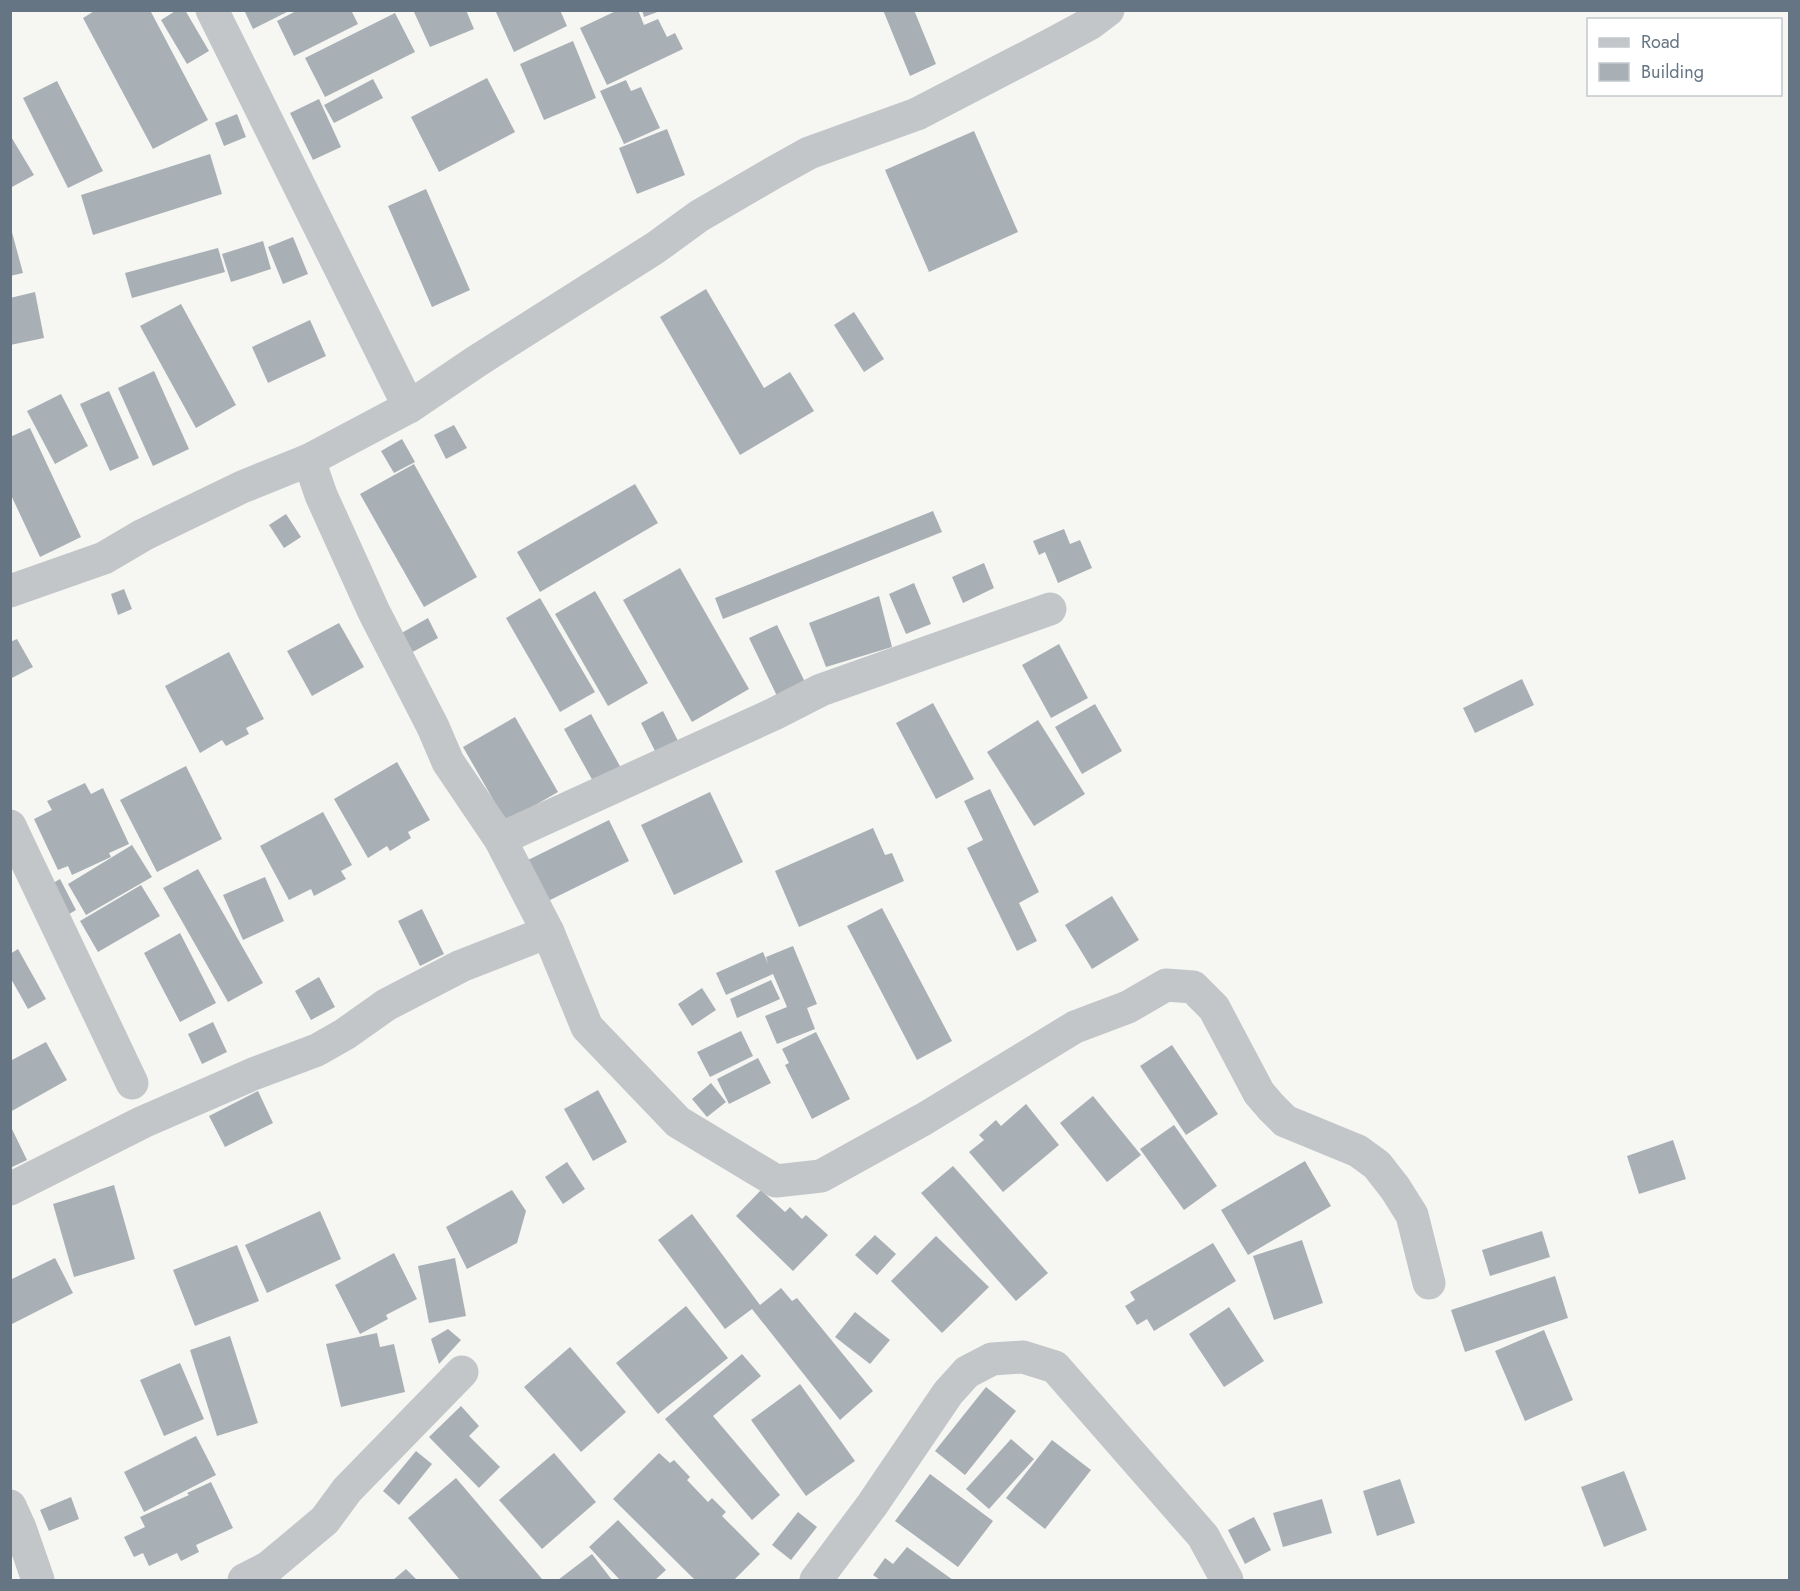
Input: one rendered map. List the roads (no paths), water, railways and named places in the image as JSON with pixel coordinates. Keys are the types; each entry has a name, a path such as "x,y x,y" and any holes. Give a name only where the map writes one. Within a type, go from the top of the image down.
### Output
{"street":[{"path":"212,10 409,407"},
{"path":"10,591 104,558 143,535 242,487 309,460 409,407 655,248 699,216 773,173 809,153 917,114 1056,42 1108,10"},
{"path":"309,460 321,495 374,612 433,727 448,762 500,839 548,932 587,1027 678,1122 776,1181 821,1176 924,1119 1075,1027 1128,1007 1166,985 1193,987 1214,1008 1259,1093 1270,1107 1285,1121 1358,1151 1377,1165 1389,1180 1412,1215 1429,1283"},
{"path":"500,839 774,714 821,690 1050,609"},
{"path":"10,826 132,1083"},
{"path":"10,1189 152,1118 253,1074 317,1050 345,1034 386,1005 461,966 548,932"},
{"path":"816,1581 872,1505 948,1393 967,1372 992,1359 1023,1357 1055,1367 1203,1536 1227,1581"},
{"path":"244,1581 269,1567 325,1520 347,1490 462,1372"},
{"path":"10,1506 38,1581"}]}
